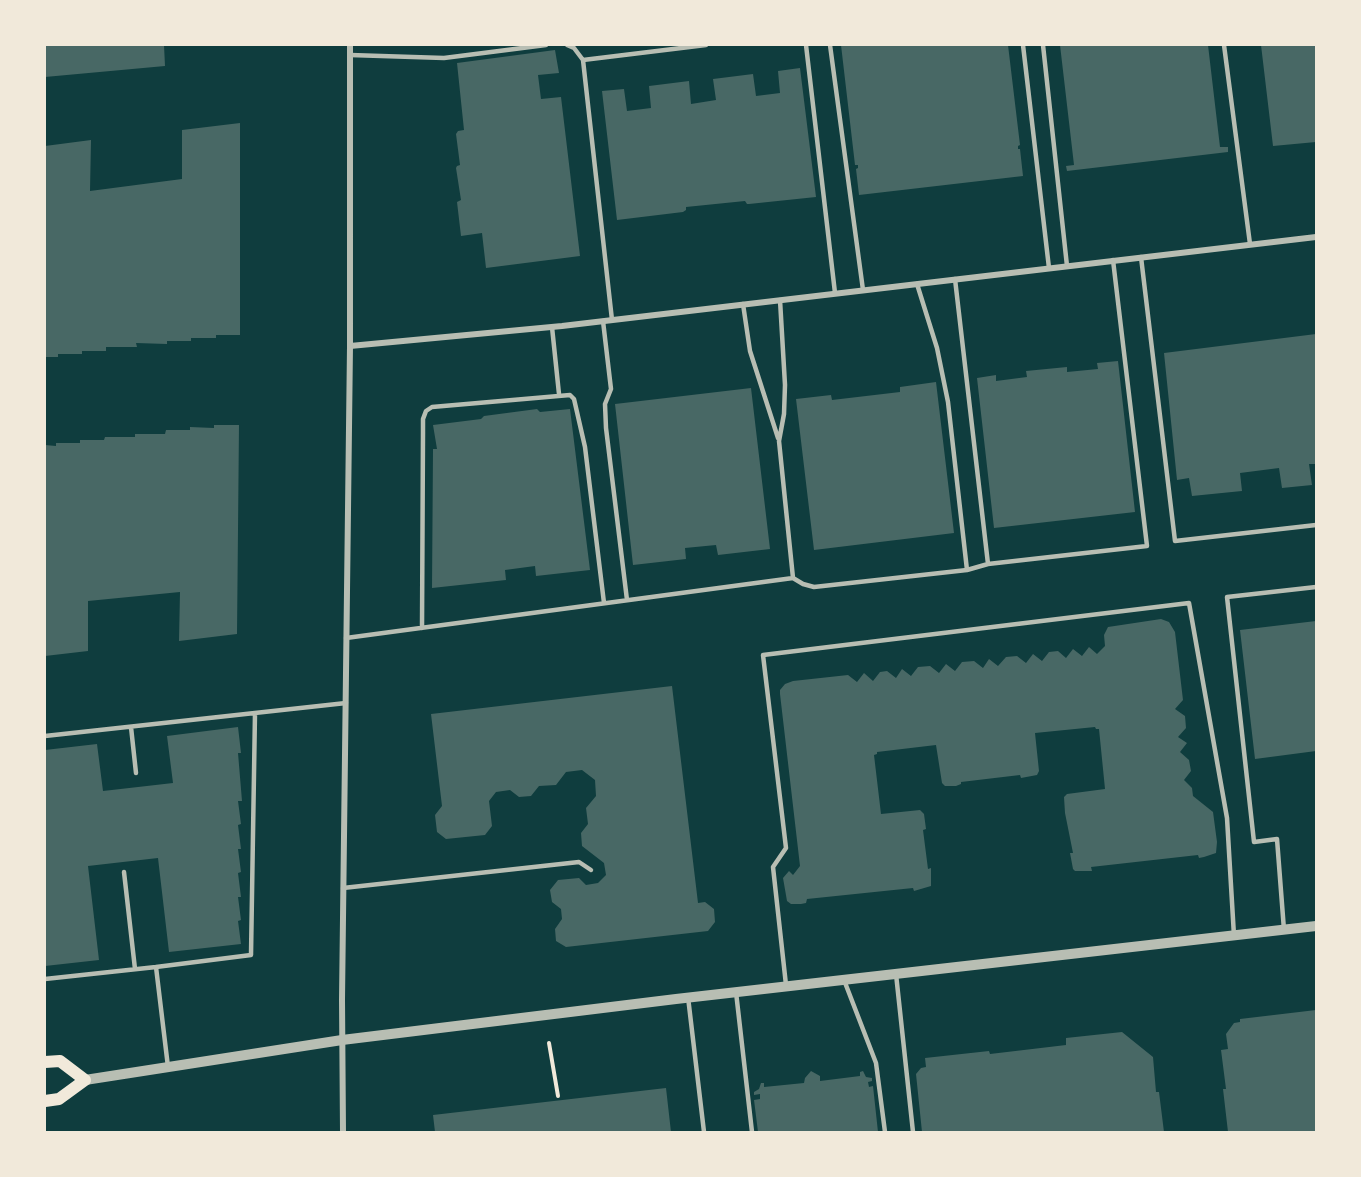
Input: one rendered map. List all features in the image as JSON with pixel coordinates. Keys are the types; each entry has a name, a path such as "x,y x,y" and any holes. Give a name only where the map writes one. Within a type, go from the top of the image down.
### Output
{"main road":[{"path":"45,1062 60,1061 85,1080 59,1099 45,1101"}],"street":[{"path":"343,1132 342,1040 350,346 350,45"},
{"path":"350,346 552,327 1316,237"},
{"path":"85,1080 342,1040 786,986 1316,926"}],"lane":[{"path":"350,55 444,58 546,45"},
{"path":"567,45 574,48 583,60 612,320"},
{"path":"583,60 706,45"},
{"path":"806,45 835,293"},
{"path":"830,45 863,290"},
{"path":"1023,45 1049,268"},
{"path":"1043,45 1067,266"},
{"path":"1224,45 1250,244"},
{"path":"1141,257 1175,541 1316,525"},
{"path":"346,638 793,578 814,587 967,570 988,564 1147,546 1113,260"},
{"path":"955,279 988,564"},
{"path":"917,284 937,348 948,402 967,570"},
{"path":"779,441 784,414 785,385 780,300"},
{"path":"742,304 750,351 779,441 793,578"},
{"path":"603,321 611,389 605,404 606,428 627,600"},
{"path":"552,327 559,394"},
{"path":"422,628 423,419 426,411 432,407 559,394 570,395 574,399 585,447 604,603"},
{"path":"1284,930 1277,839 1254,842 1227,597 1316,587"},
{"path":"786,986 773,867 786,848 763,655 1189,603 1227,818 1234,936"},
{"path":"45,736 346,703"},
{"path":"45,979 251,955 255,713"},
{"path":"131,727 136,773"},
{"path":"344,888 579,862 591,870"},
{"path":"124,872 135,969"},
{"path":"156,967 168,1067"},
{"path":"896,974 913,1132"},
{"path":"844,980 876,1063 885,1132"},
{"path":"736,992 752,1132"},
{"path":"688,998 704,1132"}],"path":[{"path":"549,1042 558,1096"}],"building":[{"path":"45,45 164,45 165,66 45,77"},
{"path":"841,45 1008,45 1020,145 1018,149 1020,149 1023,176 859,195 856,169 858,165 855,165"},
{"path":"1060,45 1208,45 1220,147 1228,147 1228,152 1067,171 1066,166 1074,165"},
{"path":"1261,45 1316,45 1316,142 1273,146"},
{"path":"555,50 559,73 538,75 541,99 561,97 580,256 486,268 482,233 461,236 457,202 461,200 456,168 460,165 456,134 464,130 457,63"},
{"path":"800,68 816,197 749,204 745,201 686,207 683,212 617,220 602,91 624,89 627,111 651,108 649,86 689,81 691,104 716,100 713,79 753,74 756,96 780,93 778,71"},
{"path":"240,123 240,335 191,338 191,341 167,341 167,344 136,343 137,347 106,347 106,351 82,351 82,354 58,354 58,357 45,357 45,146 91,140 90,191 182,179 182,130"},
{"path":"1316,334 1316,464 1309,464 1312,485 1282,488 1279,468 1240,473 1242,491 1192,496 1189,478 1177,480 1164,353"},
{"path":"1118,361 1135,512 994,528 977,378 996,375 996,381 1027,377 1026,371 1067,367 1067,372 1098,369 1097,363"},
{"path":"936,382 954,533 814,550 796,399 831,395 832,400 900,392 900,387"},
{"path":"751,388 770,549 718,555 716,545 685,548 686,559 633,565 615,404"},
{"path":"537,409 540,412 570,409 590,570 536,576 535,566 505,570 506,580 432,588 433,449 437,449 433,425"},
{"path":"214,425 239,425 237,634 179,641 180,592 88,601 88,651 45,656 45,445 80,443 80,440 104,440 105,437 135,437 135,434 165,434 166,430 190,430 190,427 214,428"},
{"path":"1161,619 1169,622 1175,632 1183,700 1175,709 1185,716 1186,728 1178,737 1187,743 1180,752 1189,760 1191,771 1184,780 1192,788 1193,796 1213,812 1217,842 1216,853 1199,858 1198,855 1091,867 1092,871 1075,871 1070,853 1073,853 1064,797 1067,794 1105,789 1099,729 1095,727 1035,733 1039,771 1037,775 961,782 956,786 945,786 942,783 936,745 877,752 874,755 881,814 920,810 924,814 926,829 923,830 928,869 931,868 931,886 914,891 913,888 807,899 806,903 801,904 791,904 787,901 783,878 789,871 793,875 800,866 780,694 785,684 793,681 848,675 857,682 864,673 873,681 880,672 887,671 896,678 902,669 911,676 918,667 930,666 939,673 946,664 955,671 962,662 974,661 983,668 989,659 998,666 1006,657 1017,656 1026,663 1033,654 1042,661 1049,652 1058,651 1066,658 1073,649 1082,656 1089,647 1097,654 1105,646 1104,635 1108,627"},
{"path":"1316,621 1316,751 1255,759 1240,630"},
{"path":"672,686 698,903 705,902 714,909 715,922 708,931 566,947 556,941 555,929 562,919 561,909 552,902 550,890 558,880 579,878 586,885 598,883 606,875 604,863 582,846 581,833 588,824 586,808 596,796 595,780 582,770 566,772 556,785 539,786 531,796 519,797 510,790 496,792 489,801 492,826 485,835 446,839 437,832 435,815 442,806 431,714"},
{"path":"238,727 242,801 238,801 241,824 238,825 241,849 238,849 241,872 238,873 241,897 238,897 241,920 238,921 241,944 169,952 158,858 88,866 99,960 45,966 45,750 97,744 103,791 173,783 167,736"},
{"path":"1316,1010 1316,1132 1228,1132 1221,1050 1228,1049 1226,1034 1234,1023 1240,1022 1240,1019"},
{"path":"1122,1032 1153,1057 1156,1092 1159,1092 1164,1132 922,1132 916,1074 921,1068 926,1067 925,1058 989,1051 990,1054 1066,1045 1066,1038"},
{"path":"811,1071 820,1076 820,1081 860,1076 860,1072 863,1071 866,1077 872,1078 872,1081 868,1082 869,1087 873,1086 878,1132 758,1132 754,1100 760,1099 760,1094 754,1095 754,1092 759,1089 761,1083 764,1083 764,1087 804,1083"},
{"path":"666,1088 671,1132 435,1132 433,1115"}]}
